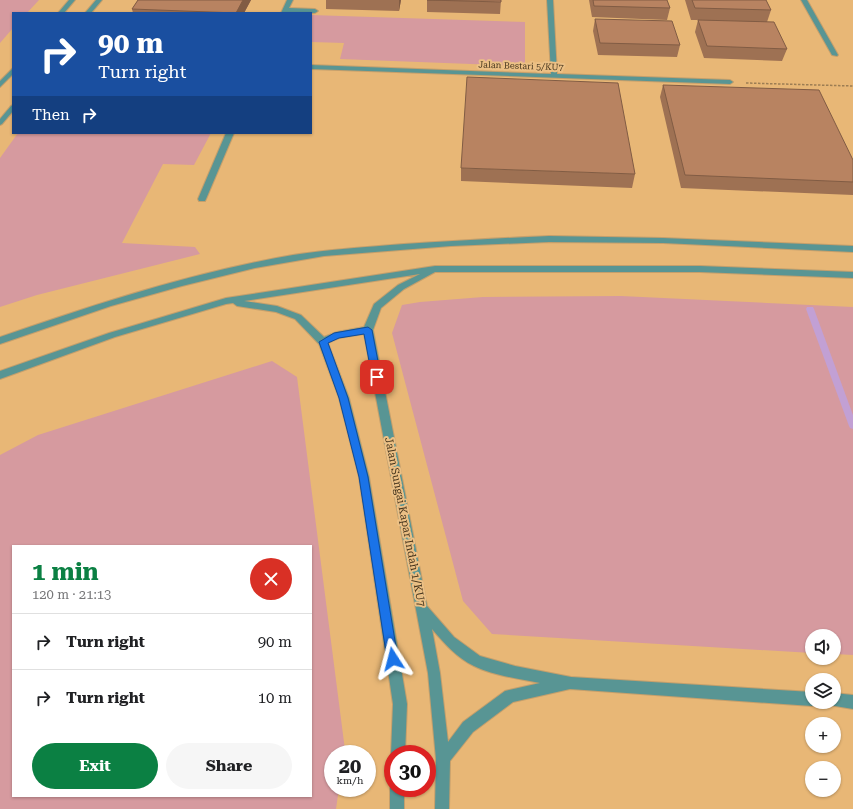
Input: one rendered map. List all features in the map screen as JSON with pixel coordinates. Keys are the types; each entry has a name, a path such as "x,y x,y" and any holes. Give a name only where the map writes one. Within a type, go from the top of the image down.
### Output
{"street":[{"path":"62,12 72,0"},
{"path":"89,12 99,0"},
{"path":"290,0 285,12 315,12"},
{"path":"550,0 554,76"},
{"path":"804,0 835,55"},
{"name":"Jalan Bestari 5/KU7","path":"312,67 730,82"},
{"path":"0,85 12,71"},
{"path":"0,123 12,108"},
{"path":"202,199 230,134"},
{"path":"0,341 84,310 144,292 210,275 294,258 389,248 548,239 622,240 853,249"},
{"path":"0,374 112,335 226,301 435,269 700,269 853,275"},
{"path":"323,342 337,335 368,330 377,306 401,287 435,269"},
{"path":"226,301 277,309 298,317 323,342 344,398 364,477 400,704 398,745"},
{"name":"Jalan Sungai Kapar Indah 1/KU7","path":"368,330 434,673 443,759 442,809"},
{"path":"422,609 450,642 477,661 515,672 571,683 805,699"},
{"path":"443,759 468,727 510,696 571,683"},
{"path":"841,701 853,702"},
{"path":"396,809 397,797"}],"path":[{"path":"730,82 853,86"}],"shaded area":[{"path":"0,0 853,0 853,809 0,809"},
{"path":"0,0 39,0 28,12 12,12 12,29 0,43"},
{"path":"312,15 525,22 525,66 340,59 344,43 312,42"},
{"path":"17,134 210,134 194,165 163,164 122,243 195,247 200,254 37,295 0,307 0,158"},
{"path":"621,296 853,307 853,655 841,654 841,629 805,629 805,653 492,634 463,601 392,333 402,305 420,302 483,297"},
{"path":"272,361 297,377 344,745 324,745 324,797 338,797 336,809 0,809 0,455 38,435"}],"building":[{"path":"138,0 243,0 237,12 132,9"},
{"path":"427,0 501,0 501,2"},
{"path":"593,0 667,0 670,8 594,6"},
{"path":"692,0 766,0 771,10 695,8"},
{"path":"595,19 672,21 680,45 600,43"},
{"path":"698,20 774,22 787,49 707,46"},
{"path":"467,77 618,83 635,174 461,168"},
{"path":"663,85 819,90 853,160 853,182 685,175"}],"waterway":[{"path":"810,309 853,426"}],"route":[{"path":"377,377 368,330 337,335 323,342 344,398 364,477 393,659"}]}
